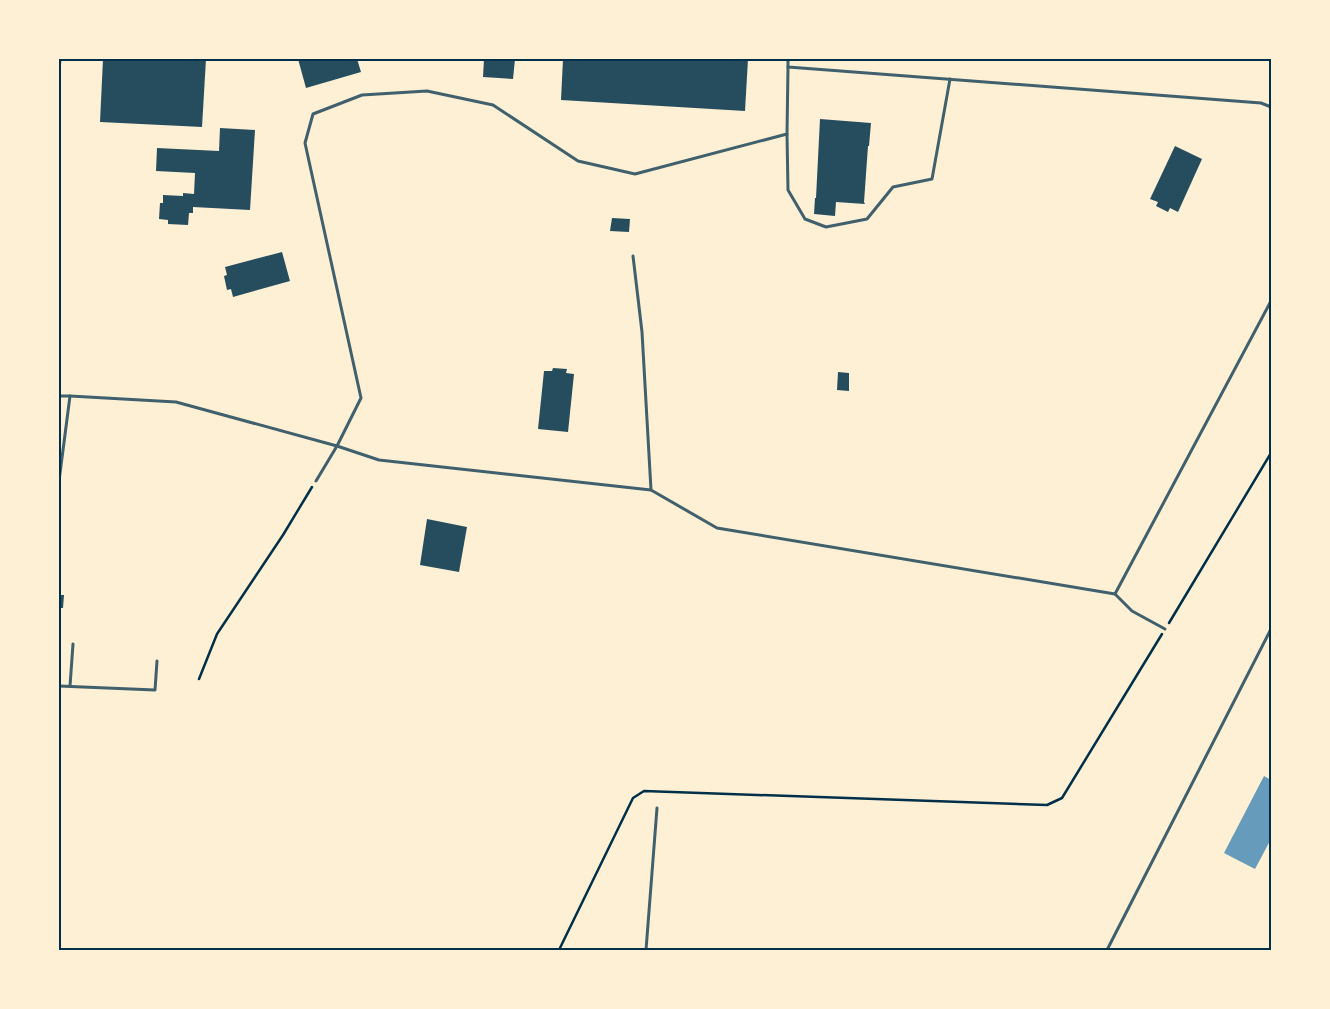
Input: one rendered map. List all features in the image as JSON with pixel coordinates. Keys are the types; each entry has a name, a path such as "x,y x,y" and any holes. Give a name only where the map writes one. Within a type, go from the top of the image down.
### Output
{"lane":[{"path":"59,71 60,59"},
{"path":"788,59 788,190 804,218 826,227 867,219 893,187 932,179 950,79"},
{"path":"788,67 1261,103 1271,107"},
{"path":"316,481 337,446 361,398 304,143 313,114 362,96 427,91 493,105 578,161 635,174 787,134"},
{"path":"633,256 642,332 651,490"},
{"path":"1115,594 1271,301"},
{"path":"59,396 176,402 337,446 379,460 651,490 717,528 1115,594 1132,611 1165,629"},
{"path":"59,481 70,396"},
{"path":"1107,950 1271,629"},
{"path":"70,686 73,644"},
{"path":"59,686 155,690 157,661"},
{"path":"646,950 657,808"}],"path":[{"path":"559,950 633,798 644,791 1048,805 1062,798 1271,453"},
{"path":"198,679 217,634 283,535 316,481"}],"water":[{"path":"1264,776 1271,780 1271,839 1255,869 1224,853"}],"building":[{"path":"103,59 206,59 202,127 100,122"},
{"path":"298,59 357,59 361,72 306,88"},
{"path":"484,59 515,59 513,79 483,77"},
{"path":"563,59 748,59 745,111 561,100"},
{"path":"820,119 871,123 865,204 836,202 835,216 814,214"},
{"path":"220,128 255,130 250,210 193,207 193,213 189,213 188,225 168,224 168,220 159,219 160,203 163,203 163,195 183,196 183,193 194,194 195,173 156,171 157,148 219,151"},
{"path":"1175,146 1202,159 1178,212 1170,208 1168,212 1156,206 1158,202 1150,199"},
{"path":"612,218 630,219 629,232 610,231"},
{"path":"282,252 290,281 233,297 231,289 227,290 224,276 227,275 225,267"},
{"path":"553,368 567,369 566,373 574,374 568,432 538,429 544,371 552,371"},
{"path":"838,372 849,373 849,391 837,390"},
{"path":"427,519 467,527 459,572 420,565"},
{"path":"59,595 64,595 63,608 59,608"}]}
